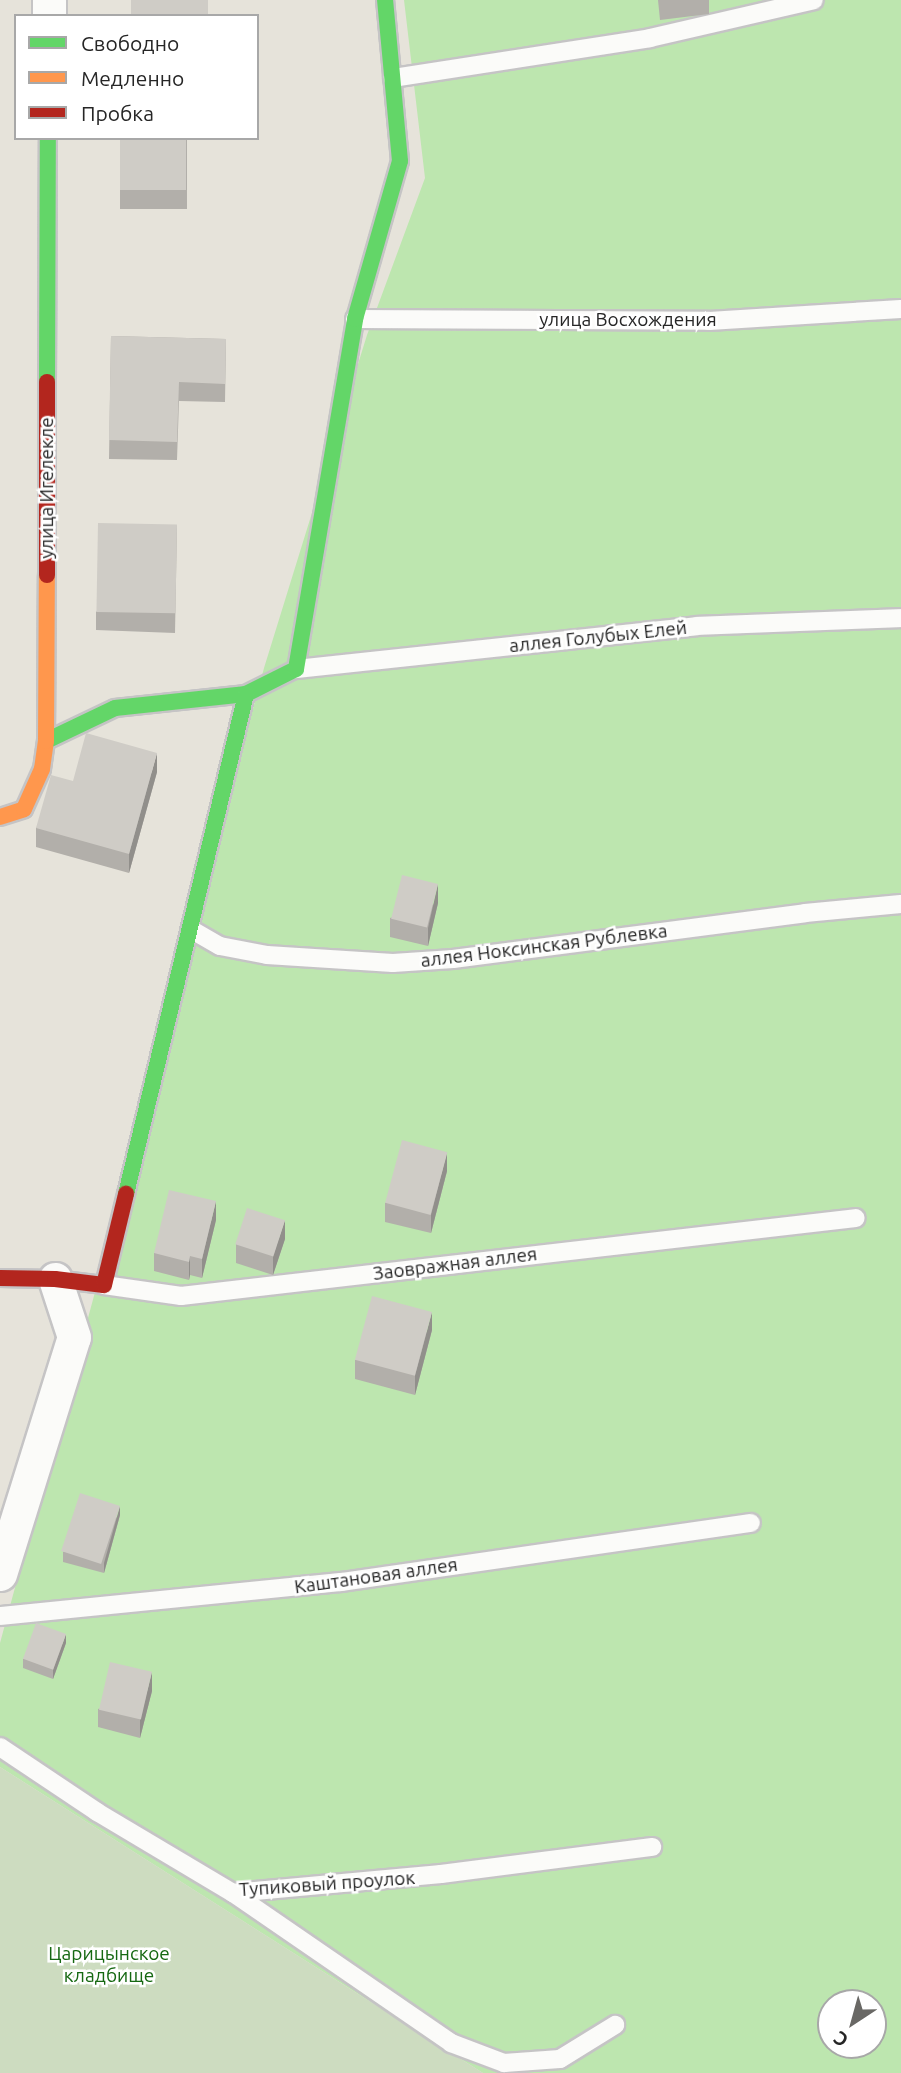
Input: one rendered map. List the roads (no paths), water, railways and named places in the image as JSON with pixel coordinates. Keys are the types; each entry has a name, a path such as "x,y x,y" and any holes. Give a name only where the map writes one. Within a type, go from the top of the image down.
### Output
{"street":[{"path":"46,741 115,708 246,694 296,669 355,319 400,161 385,0"},
{"name":"улица Игелекле","path":"0,817 24,809 42,769 46,741 48,140"},
{"path":"104,1285 192,930 246,694"},
{"name":"Заовражная аллея","path":"0,1278 55,1279 104,1285"},
{"path":"0,1574 74,1337 55,1279"}],"lane":[{"path":"393,78 650,38 814,0"},
{"name":"улица Восхождения","path":"355,319 709,321 901,309"},
{"name":"аллея Голубых Елей","path":"296,669 697,626 901,618"},
{"name":"аллея Ноксинская Рублевка","path":"192,930 220,946 267,955 393,963 453,959 901,904"},
{"name":"Заовражная аллея","path":"104,1285 181,1296 856,1217"},
{"name":"Каштановая аллея","path":"0,1616 341,1582 751,1523"},
{"name":"Тупиковый проулок","path":"0,1746 97,1812 233,1893 441,1874 652,1847"},
{"path":"233,1893 451,2043 504,2063 561,2059 615,2025"}],"park label":[{"name":"Царицынское кладбище","path":"109,1965"}]}
